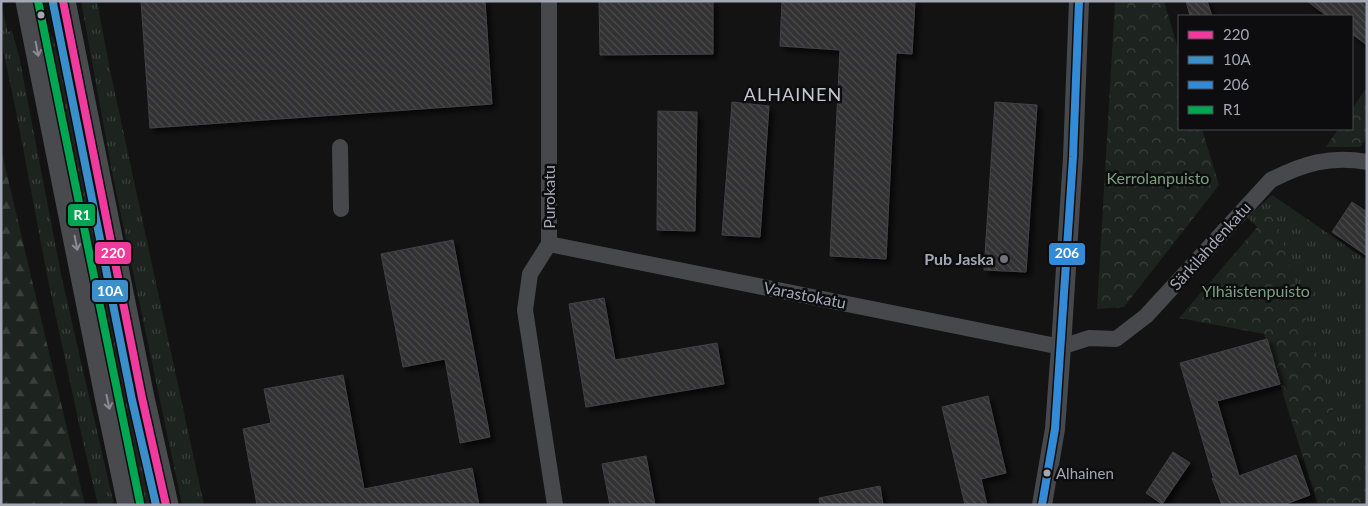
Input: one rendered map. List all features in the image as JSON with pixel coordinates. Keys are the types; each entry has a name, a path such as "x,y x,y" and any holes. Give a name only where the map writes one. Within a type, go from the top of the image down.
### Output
{"main road":[{"path":"28,1 130,505"},
{"path":"63,1 140,389 166,505"}],"street":[{"name":"Purokatu","path":"549,1 550,244 530,274 525,310 555,505"},
{"path":"1042,505 1055,429 1073,157 1079,1"},
{"path":"340,147 341,209"},
{"name":"Särkilahdenkatu","path":"1061,347 1089,338 1116,338 1146,316 1271,180 1297,167 1328,160 1367,162"},
{"name":"Varastokatu","path":"550,244 1061,347"}],"green space":[{"path":"81,1 97,1 110,70 204,505 182,505 113,177"},
{"name":"Kerrolanpuisto","path":"1115,1 1164,1 1178,49 1178,130 1202,130 1219,185 1124,307 1097,309"},
{"path":"1,4 8,32 12,31 19,56 62,279 114,505 98,505 83,442 48,280 3,50"},
{"path":"46,37 53,37 84,166 110,303 154,505 142,505 98,305"},
{"path":"1367,87 1367,137 1360,147 1326,147 1337,130 1353,130 1353,108"},
{"path":"1,149 85,505 1,505"},
{"path":"1272,195 1367,260 1367,458 1365,460 1320,437 1257,227 1247,217"},
{"name":"Ylhäistenpuisto","path":"1273,209 1345,449 1367,452 1367,505 1318,505 1264,334 1179,318"}],"building":[{"path":"141,1 485,1 492,104 150,128"},
{"path":"713,1 713,54 600,55 599,2"},
{"path":"782,1 915,1 912,54 896,53 886,259 830,256 840,50 780,46"},
{"path":"1186,1 1207,1 1212,15 1190,15"},
{"path":"1307,1 1367,1 1367,45 1353,35 1353,15 1326,15"},
{"path":"732,102 769,106 760,237 722,235"},
{"path":"995,102 1037,105 1026,272 984,270"},
{"path":"658,111 697,112 695,231 657,230"},
{"path":"1352,202 1367,212 1367,256 1332,232"},
{"path":"453,240 490,437 460,443 445,359 403,367 381,254"},
{"path":"604,298 615,360 717,343 724,384 586,407 569,304"},
{"path":"1267,339 1280,384 1217,401 1239,476 1296,455 1310,495 1283,505 1222,505 1212,478 1214,480 1180,363"},
{"path":"343,375 364,489 472,468 479,505 257,505 243,429 271,423 264,389"},
{"path":"988,396 1006,473 981,479 987,505 965,505 942,407"},
{"path":"1173,452 1190,463 1162,504 1146,493"},
{"path":"646,456 655,505 610,505 602,464"},
{"path":"880,486 883,505 820,505 819,498"}],"transit line":[{"name":"R1","path":"38,1 140,503"},
{"name":"220","path":"63,1 142,398 166,505"},
{"name":"206","path":"1042,505 1055,429 1073,157 1079,1"},
{"name":"10A","path":"53,3 132,400 156,505"}],"place":[{"name":"Pub Jaska","path":"1004,259"},
{"name":"Alhainen","path":"1047,473"}],"district":[{"name":"ALHAINEN","path":"793,95"}]}
